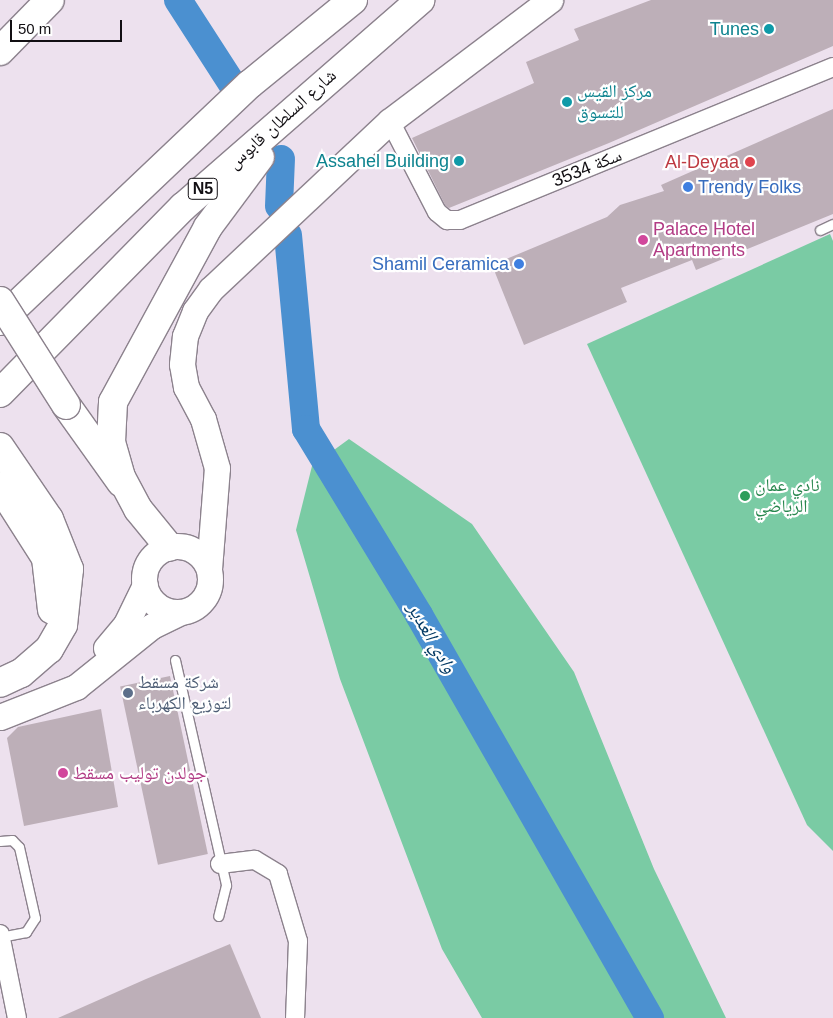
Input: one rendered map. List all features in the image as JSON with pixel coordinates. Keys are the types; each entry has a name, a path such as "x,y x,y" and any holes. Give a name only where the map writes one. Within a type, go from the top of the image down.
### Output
{"main road":[{"path":"0,28 34,0"},
{"path":"0,51 50,0"},
{"name":"N5","path":"0,321 250,84 353,0"},
{"name":"شارع السلطان قابوس","path":"0,393 18,372 183,208 290,111 420,0"},
{"path":"129,494 112,442 116,391 208,227 290,111"},
{"path":"0,300 66,405 129,494 173,546"},
{"path":"0,397 18,372"},
{"path":"0,683 21,673 49,649 64,625 69,603 69,568 61,543 1,448"},
{"path":"0,486 46,558 53,606 48,625 33,644 14,662 0,667"}],"street":[{"path":"0,717 76,687 152,626 202,600 210,585 209,569 217,468 210,438 186,387 182,350 189,323 202,299 390,121 550,0"},
{"name":"سكة 3534","path":"390,121 437,212 447,220 460,220 833,67"},
{"path":"0,703 51,685 97,656 126,624 145,585 149,561 173,546 198,522 206,492 205,454 195,408"},
{"path":"173,546 200,555 209,569"},
{"path":"145,585 157,606 181,612"},
{"path":"220,864 255,860 278,874 298,941 295,1018"},
{"path":"0,936 17,1018"}],"lane":[{"path":"820,230 833,224"},
{"path":"175,660 226,896 218,916"},
{"path":"0,841 12,840 19,847 35,918 26,932 0,936"}],"green space":[{"name":"نادي عمان الرياضي","path":"830,234 833,241 833,851 807,825 587,344"},
{"path":"349,439 472,524 574,672 654,869 726,1018 482,1018 442,949 340,679 296,530 312,466"}],"building":[{"path":"651,0 833,0 833,46 609,143 449,208 445,205 412,138 534,83 526,62 579,40 574,29"},
{"path":"833,109 833,214 696,270 692,260 621,288 627,302 524,345 492,265 607,217 620,205 664,191 661,185"},
{"path":"170,676 208,854 158,865 120,687"},
{"name":"جولدن توليب مسقط","path":"101,709 118,807 24,826 7,738 18,727"},
{"path":"230,944 261,1018 58,1018 146,979"}],"waterway":[{"name":"وادي الغدير","path":"178,0 236,90"},
{"name":"وادي الغدير","path":"279,206 281,159"},
{"name":"وادي الغدير","path":"288,235 306,429 419,615 650,1018"}],"place":[{"name":"Tunes","path":"769,29"},
{"name":"مركز القيس للتسوق","path":"567,102"},
{"name":"Assahel Building","path":"459,161"},
{"name":"Al-Deyaa","path":"750,162"},
{"name":"Trendy Folks","path":"688,187"},
{"name":"Palace Hotel Apartments","path":"643,240"},
{"name":"Shamil Ceramica","path":"519,264"},
{"name":"نادي عمان الرياضي","path":"745,496"},
{"name":"شركة مسقط لتوزيع الكهرباء","path":"128,693"},
{"name":"جولدن توليب مسقط","path":"63,773"}]}
